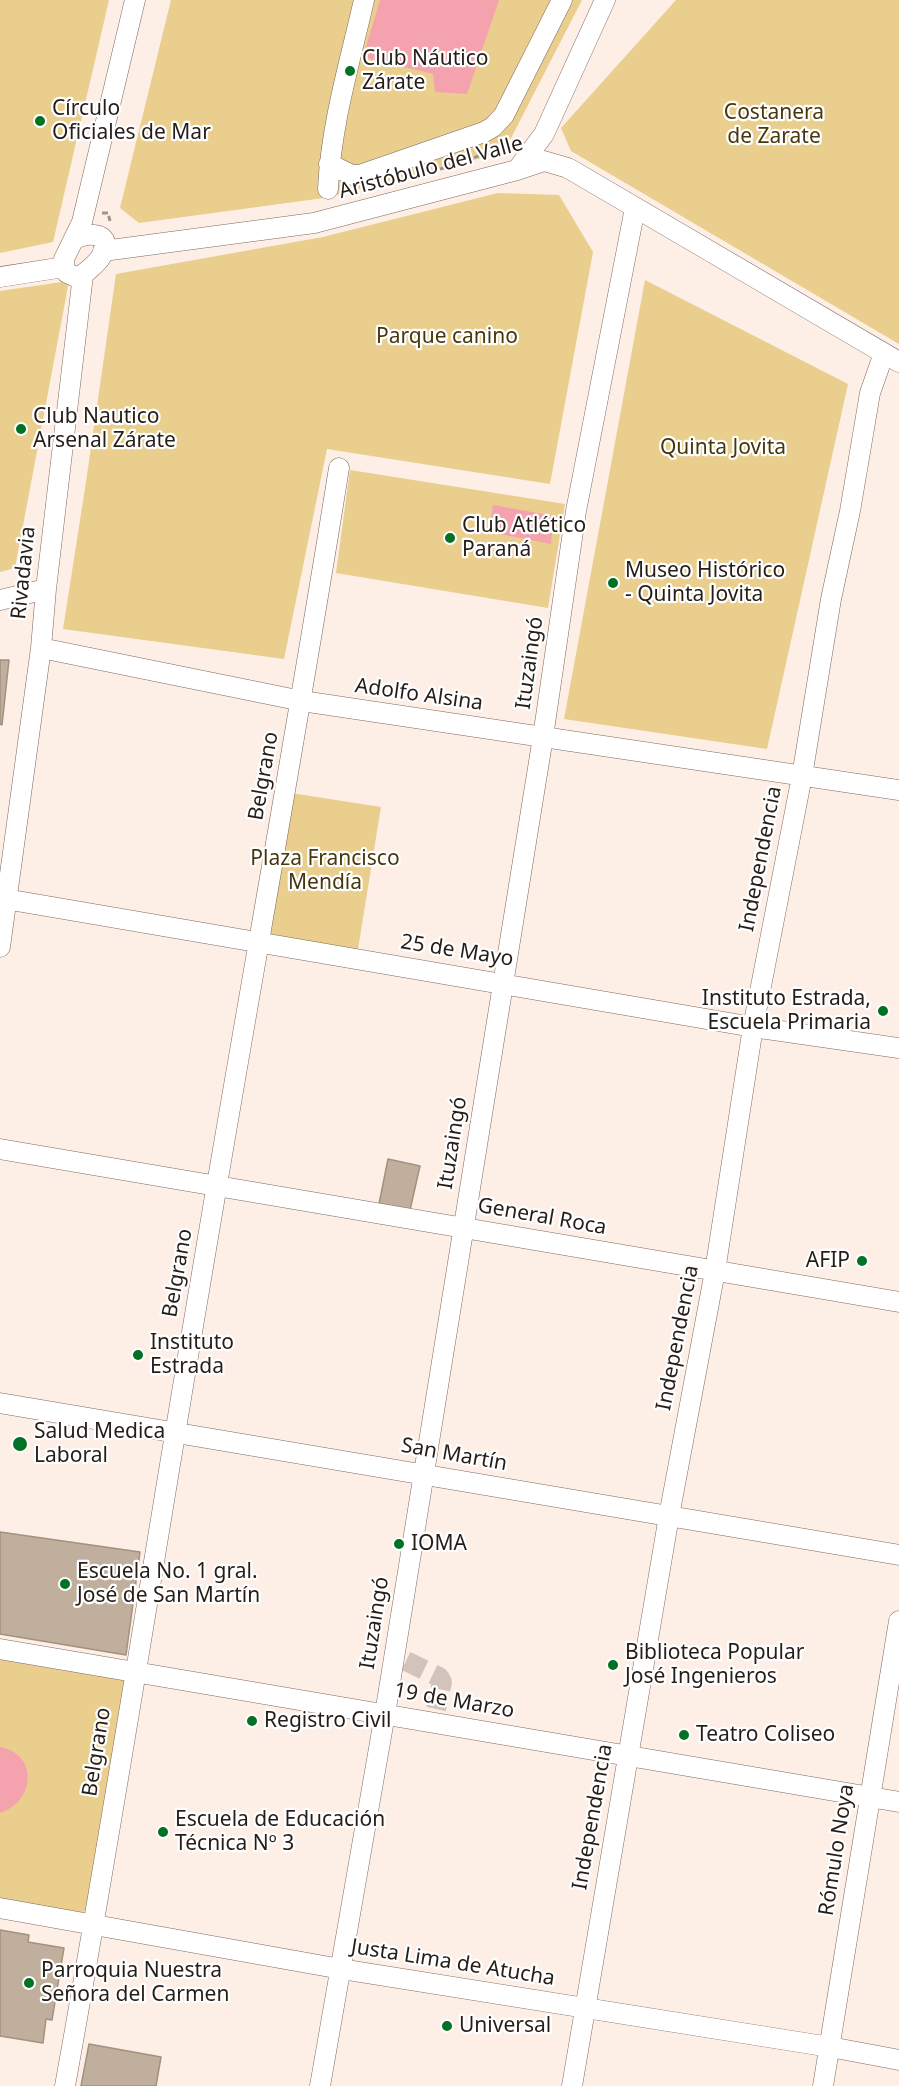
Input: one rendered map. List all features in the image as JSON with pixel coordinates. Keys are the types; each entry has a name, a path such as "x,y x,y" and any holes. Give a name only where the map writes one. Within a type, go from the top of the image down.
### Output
{"street":[{"path":"135,0 85,212 75,239 64,259 64,267 73,277 78,278 83,275 102,256 95,222 96,213 147,0"},
{"path":"328,189 334,129 364,0"},
{"path":"329,164 360,175 493,127 504,115 562,0"},
{"path":"517,170 544,134 605,0"},
{"path":"544,134 554,153 568,168"},
{"name":"Aristóbulo del Valle","path":"101,243 314,223 544,161 568,168 891,358"},
{"name":"Ituzaingó","path":"320,2086 385,1714 400,1658 423,1474 543,737 576,511 635,208"},
{"path":"75,239 84,234 101,243"},
{"path":"0,277 64,267"},
{"name":"Rivadavia","path":"0,946 4,899 41,648 45,589 83,275"},
{"name":"Independencia","path":"572,2086 669,1516 715,1271 753,1027 802,776 831,599 850,511 870,393 891,358"},
{"name":"Belgrano","path":"65,2086 258,943 302,701 339,468"},
{"path":"0,600 45,589"},
{"name":"Adolfo Alsina","path":"41,648 302,701 899,790"},
{"name":"25 de Mayo","path":"4,899 753,1027 899,1048"},
{"name":"General Roca","path":"0,1149 899,1302"},
{"name":"San Martín","path":"0,1403 899,1555"},
{"name":"Rómulo Noya","path":"823,2086 899,1621"},
{"name":"19 de Marzo","path":"0,1649 385,1714 435,1716 628,1756 899,1802"},
{"name":"Justa Lima de Atucha","path":"0,1908 341,1969 831,2047 899,2060"}],"green space":[{"name":"Círculo Oficiales de Mar","path":"0,0 109,0 53,242 0,253"},
{"name":"Club Náutico Zárate","path":"171,0 582,0 509,142 497,154 324,198 139,223 120,208"},
{"name":"Costanera de Zarate","path":"676,0 899,0 899,344 571,151 561,128"},
{"name":"Parque canino","path":"498,193 559,195 593,252 550,484 327,449 284,659 63,629 116,274 323,237"},
{"name":"Quinta Jovita","path":"645,280 848,384 767,749 564,719"},
{"name":"Club Nautico Arsenal Zárate","path":"69,281 15,568 0,572 0,291"},
{"name":"Club Atlético Paraná","path":"350,470 565,504 548,608 336,573"},
{"name":"Plaza Francisco Mendía","path":"291,793 381,807 358,949 268,934"},
{"path":"0,1655 123,1679 126,1686 91,1905 85,1911 77,1914 0,1902"}],"shaded area":[{"path":"380,0 499,0 467,94 435,92 433,74 363,57"},
{"path":"493,505 554,516 551,544 489,532"},
{"path":"0,1747 13,1751 21,1759 28,1778 26,1789 20,1799 12,1807 0,1813"}],"building":[{"path":"0,660 9,660 2,725 0,724"},
{"path":"388,1159 420,1166 410,1210 379,1204"},
{"name":"Escuela No. 1 gral. José de San Martín","path":"0,1532 140,1552 126,1655 0,1634"},
{"name":"Parroquia Nuestra Señora del Carmen","path":"0,1930 29,1935 28,1942 64,1948 52,2020 46,2019 43,2043 0,2036"},
{"path":"89,2044 161,2057 156,2086 81,2086"}],"tunnel":[{"path":"406,1661 439,1677 442,1682 436,1709"}],"place":[{"name":"Club Náutico Zárate","path":"350,71"},
{"name":"Círculo Oficiales de Mar","path":"40,121"},
{"name":"Club Nautico Arsenal Zárate","path":"21,429"},
{"name":"Club Atlético Paraná","path":"450,538"},
{"name":"Museo Histórico - Quinta Jovita","path":"613,583"},
{"name":"Instituto Estrada, Escuela Primaria","path":"883,1011"},
{"name":"AFIP","path":"862,1261"},
{"name":"Instituto Estrada","path":"138,1355"},
{"name":"Salud Medica Laboral","path":"20,1444"},
{"name":"IOMA","path":"399,1544"},
{"name":"Escuela No. 1 gral. José de San Martín","path":"65,1584"},
{"name":"Biblioteca Popular José Ingenieros","path":"613,1665"},
{"name":"Registro Civil","path":"252,1721"},
{"name":"Teatro Coliseo","path":"684,1735"},
{"name":"Escuela de Educación Técnica Nº 3","path":"163,1832"},
{"name":"Parroquia Nuestra Señora del Carmen","path":"29,1983"},
{"name":"Universal","path":"447,2026"}]}
